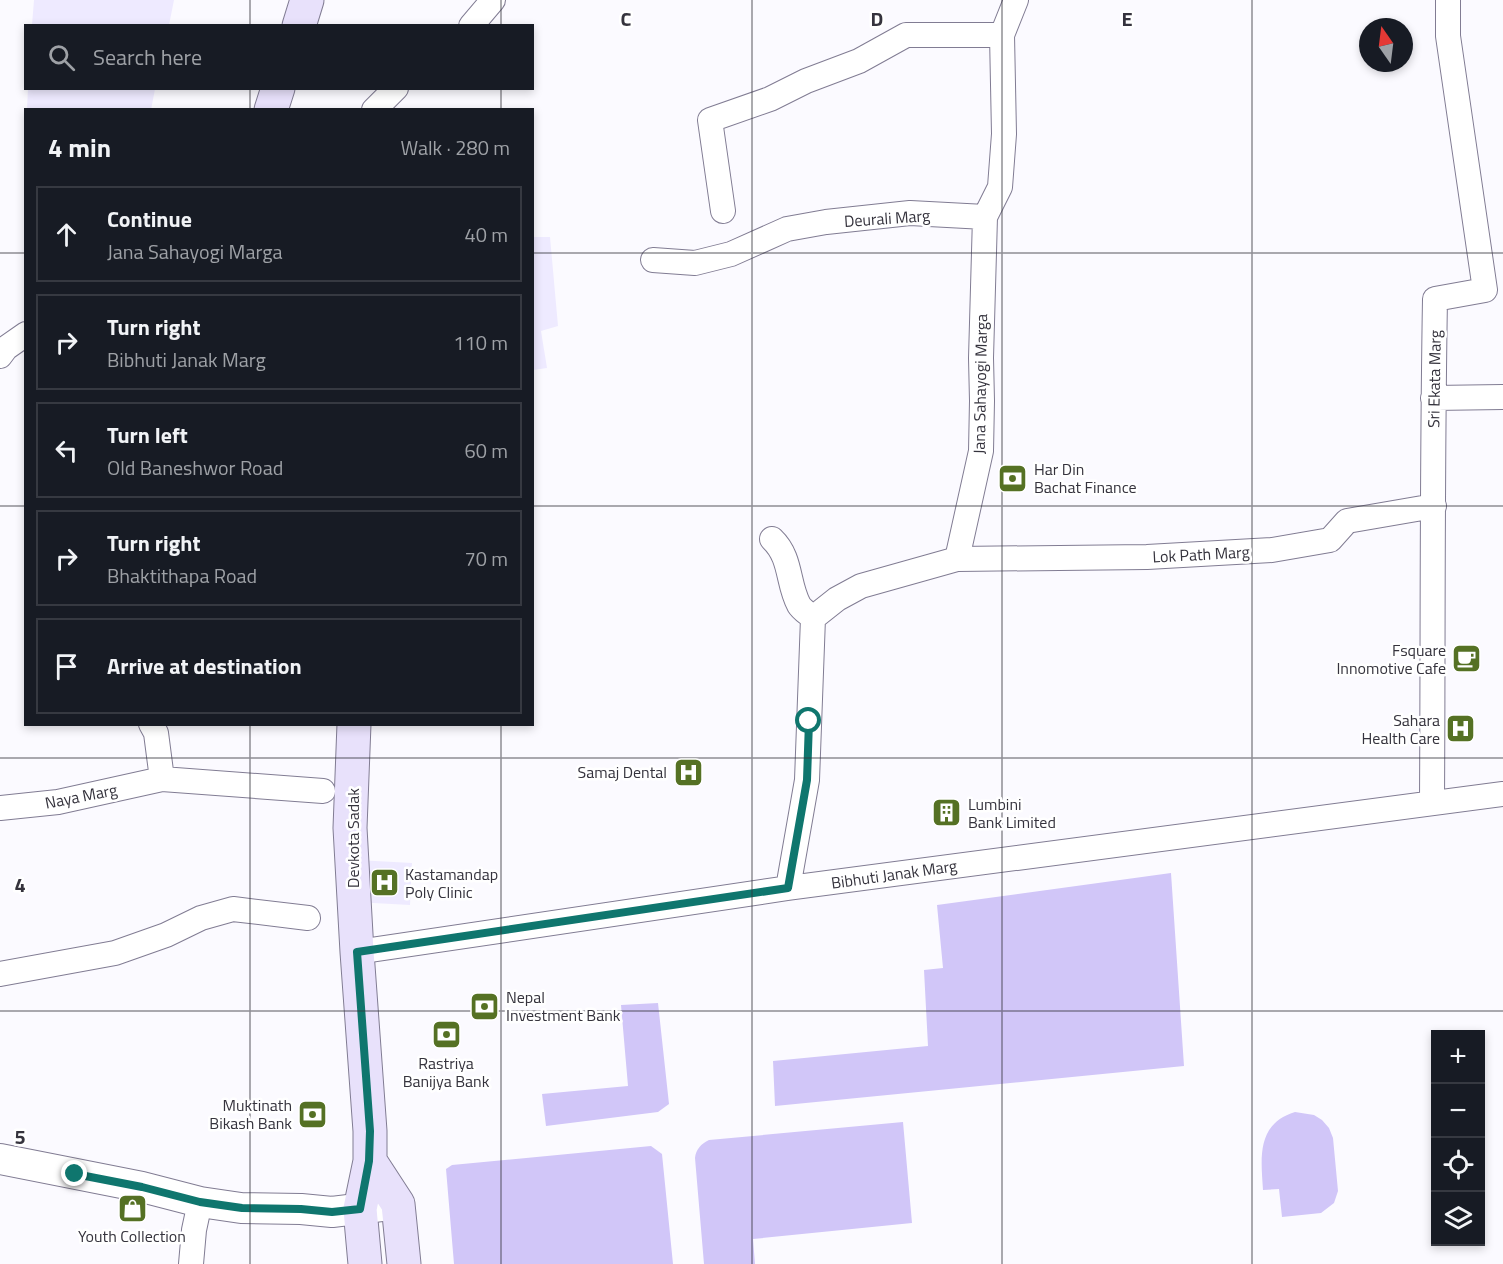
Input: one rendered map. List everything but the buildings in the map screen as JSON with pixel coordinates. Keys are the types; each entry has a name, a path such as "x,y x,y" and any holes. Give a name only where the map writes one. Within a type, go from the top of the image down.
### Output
{"main road":[{"path":"299,24 307,0"},
{"path":"272,108 277,90"},
{"name":"Devkota Sadak","path":"354,726 350,828 370,1131 369,1161 360,1209 364,1264"},
{"path":"369,1161 398,1204 404,1264"}],"street":[{"path":"473,24 493,0"},
{"name":"Jana Sahayogi Marga","path":"957,559 981,452 985,217 1000,187 1004,134 1002,35 1016,0"},
{"name":"Sri Ekata Marg","path":"1432,802 1435,299 1485,290 1448,36 1448,0"},
{"path":"723,212 710,120 770,99 806,81 859,61 906,35 1002,35"},
{"path":"376,108 394,90"},
{"name":"Deurali Marg","path":"653,260 695,263 731,254 787,229 826,222 910,213 985,217"},
{"path":"0,356 6,348 24,335"},
{"path":"1433,398 1503,397"},
{"name":"Lok Path Marg","path":"957,559 1147,557 1272,550 1330,540 1347,522 1434,506"},
{"path":"772,539 780,546 785,558 799,605 813,618"},
{"path":"788,888 807,780 813,618 837,598 861,586 957,559"},
{"path":"152,726 156,733 162,779"},
{"name":"Naya Marg","path":"0,808 58,802 162,779 323,791"},
{"name":"Bibhuti Janak Marg","path":"357,952 788,888 1503,794"},
{"path":"0,974 115,953 166,935 201,918 233,909 308,918"},
{"path":"0,1159 142,1187 200,1202 242,1208 332,1212 398,1204"},
{"path":"191,1264 194,1230 200,1202"}],"shaded area":[{"path":"34,0 174,0 169,24 32,24"},
{"path":"28,90 155,90 151,108 27,108"},
{"path":"534,237 550,237 558,326 541,331 547,368 534,370"},
{"name":"Kastamandap Poly Clinic","path":"357,860 412,863 410,905 355,902"},
{"path":"1171,873 1184,1066 775,1106 773,1061 928,1046 924,970 943,968 937,905"},
{"path":"658,1003 669,1104 658,1112 546,1126 542,1094 628,1086 621,1005"},
{"path":"1295,1112 1314,1115 1329,1128 1333,1138 1338,1191 1334,1203 1321,1213 1282,1217 1279,1189 1263,1190 1262,1154 1267,1134 1273,1125 1282,1117"},
{"path":"903,1122 912,1223 753,1239 755,1264 704,1264 695,1158 698,1149 704,1143 709,1140"},
{"path":"651,1146 662,1154 673,1264 454,1264 446,1169 452,1165"}],"place":[{"name":"Har Din Bachat Finance","path":"1013,478"},
{"name":"Fsquare Innomotive Cafe","path":"1467,659"},
{"name":"Sahara Health Care","path":"1461,729"},
{"name":"Samaj Dental","path":"688,772"},
{"name":"Lumbini Bank Limited","path":"947,813"},
{"name":"Kastamandap Poly Clinic","path":"384,883"},
{"name":"Nepal Investment Bank","path":"485,1006"},
{"name":"Rastriya Banijya Bank","path":"446,1035"},
{"name":"Muktinath Bikash Bank","path":"313,1114"},
{"name":"Youth Collection","path":"132,1208"}],"route":[{"path":"75,1174 142,1187 200,1202 242,1208 332,1212 360,1209 369,1161 370,1131 357,952 788,888 807,780 809,721"}]}
